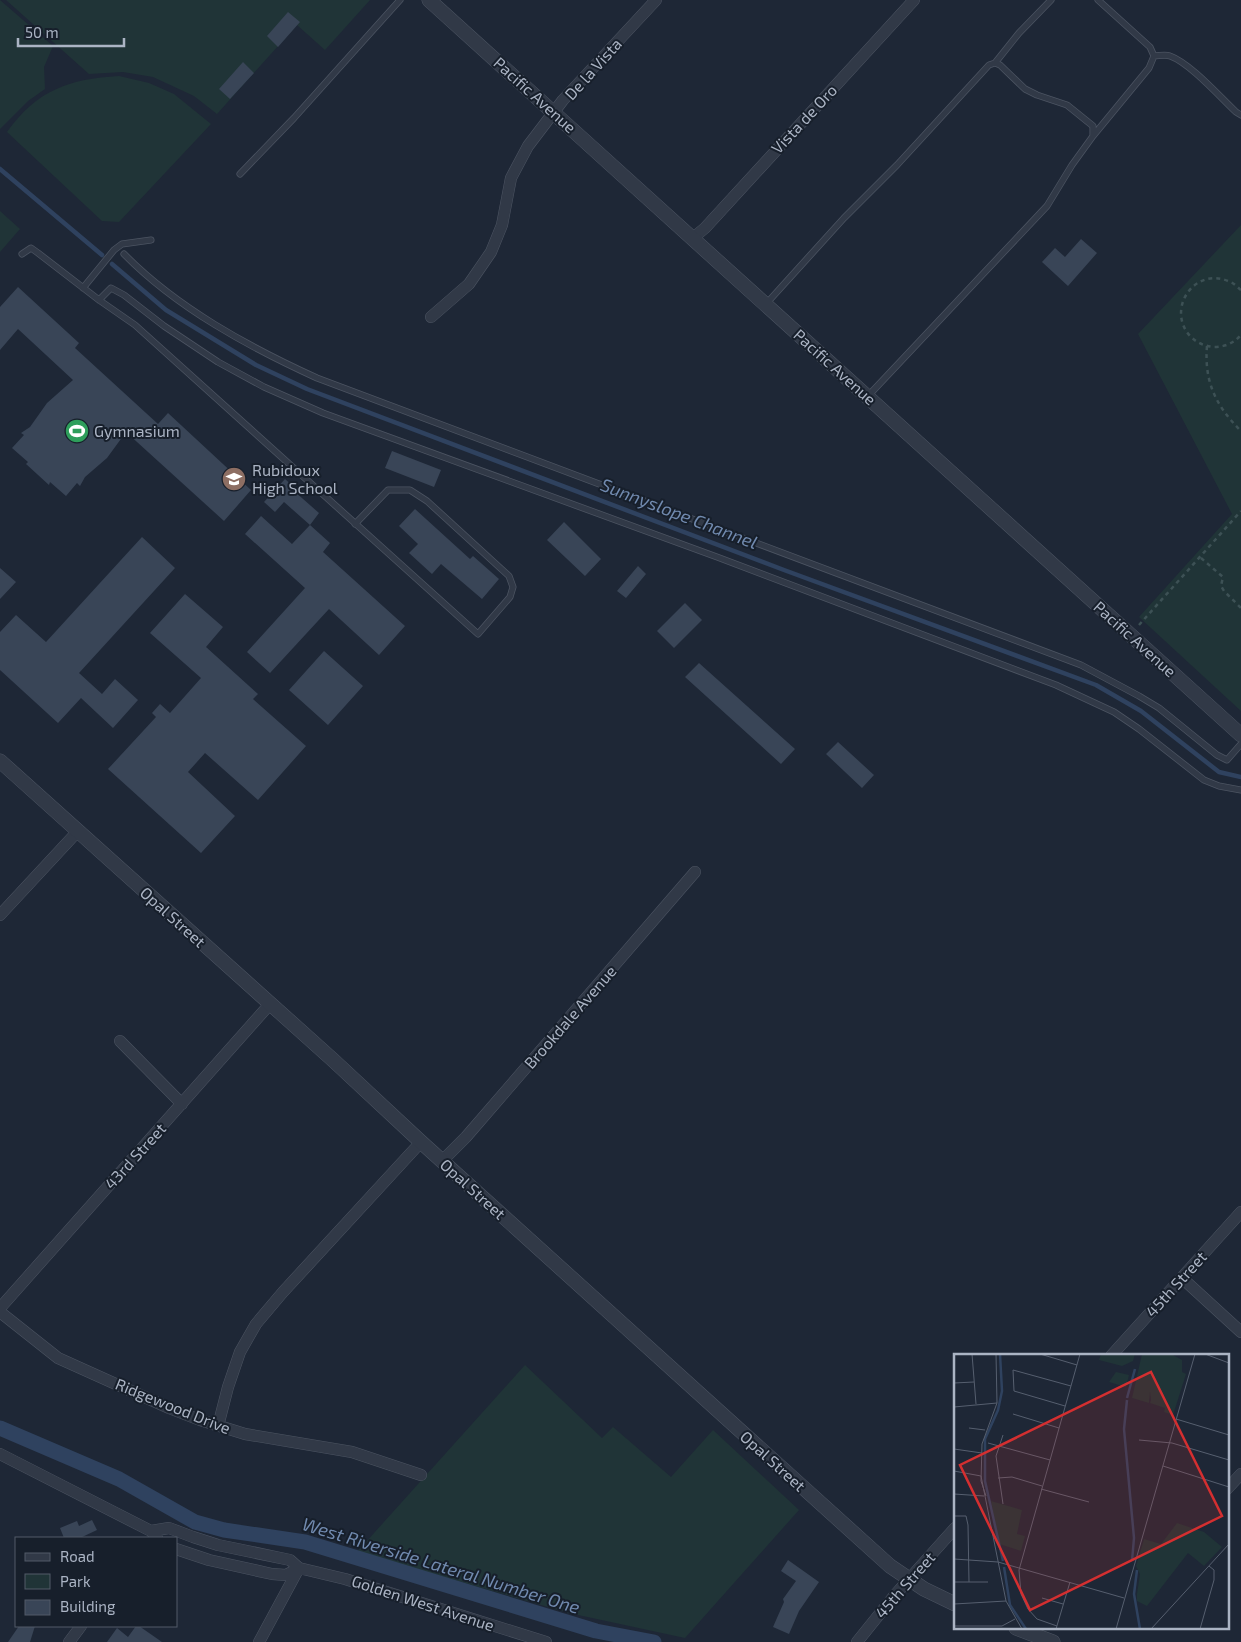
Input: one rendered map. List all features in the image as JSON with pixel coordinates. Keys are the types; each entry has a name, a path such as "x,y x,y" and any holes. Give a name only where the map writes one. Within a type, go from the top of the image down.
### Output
{"street":[{"name":"Pacific Avenue","path":"429,0 1241,735"},
{"name":"De la Vista","path":"431,317 469,284 491,252 502,224 511,178 528,146 563,100 656,0"},
{"name":"Vista de Oro","path":"693,238 914,0"},
{"name":"Opal Street","path":"0,761 893,1569 924,1589 954,1604"},
{"path":"0,915 78,830"},
{"name":"Brookdale Avenue","path":"442,1161 466,1137 695,872"},
{"name":"43rd Street","path":"0,1310 270,1004"},
{"path":"120,1041 182,1104"},
{"path":"218,1426 228,1386 240,1352 256,1324 289,1285 421,1142"},
{"name":"45th Street","path":"1113,1354 1241,1212"},
{"path":"1182,1278 1241,1332"},
{"name":"Ridgewood Drive","path":"0,1310 58,1358 169,1408 245,1434 352,1452 421,1475"},
{"name":"Golden West Avenue","path":"0,1454 151,1536 169,1528 218,1545 290,1560 299,1568 345,1579 546,1642"},
{"path":"1228,1488 1241,1474"},
{"name":"45th Street","path":"857,1642 909,1579 954,1529"},
{"name":"Golden West Avenue","path":"178,1550 209,1560 272,1574 286,1575 299,1568"},
{"path":"259,1642 299,1568"},
{"path":"69,1642 80,1627"},
{"path":"1021,1630 1053,1642"}],"lane":[{"path":"240,174 400,0"},
{"path":"995,63 1019,33 1051,0"},
{"path":"868,396 1047,206 1072,165 1093,136 1149,68 1154,56 1150,47 1098,0"},
{"path":"1154,56 1166,55 1174,58 1196,73 1241,115"},
{"path":"766,304 989,64 1000,64 1031,92 1067,105 1093,126 1093,136"},
{"path":"83,288 114,250 122,244 151,240"},
{"path":"22,254 31,248 134,325 355,524 410,572 478,634 510,597 513,587 509,576 427,501 410,490 388,490 355,524"},
{"path":"124,254 136,266 189,307 237,338 317,378 1081,665 1159,708 1217,755 1226,760 1241,744"},
{"path":"99,300 111,288 116,290 164,326 218,362 264,387 323,413 717,557 1056,685 1114,712 1133,724 1204,780 1219,786 1241,790"}],"path":[{"path":"1241,290 1229,281 1215,278 1201,281 1190,290 1182,302 1180,316 1185,330 1195,341 1207,346 1222,347 1236,341 1241,335"},
{"path":"1207,346 1206,360 1210,384 1218,403 1230,420 1241,431"},
{"path":"1138,626 1241,511"},
{"path":"1200,557 1222,577 1221,586 1224,591 1241,608"}],"green space":[{"path":"0,0 53,46 44,67 45,89 28,101 0,129"},
{"path":"6,0 370,0 325,50 297,25 217,114 194,96 153,77 123,72 89,74"},
{"path":"119,76 149,83 174,94 211,124 119,222 102,221 7,132 30,106 56,89 85,80"},
{"path":"0,211 20,229 0,252"},
{"path":"1241,225 1241,711 1139,617 1232,514 1138,334"},
{"path":"525,1365 602,1438 613,1427 671,1477 713,1430 799,1510 685,1638 569,1613 357,1552"}],"building":[{"path":"288,12 300,22 278,47 267,36"},
{"path":"243,62 254,73 230,99 219,89"},
{"path":"1081,239 1097,253 1068,286 1042,262 1055,248 1065,257"},
{"path":"18,287 79,343 75,348 158,424 168,413 251,490 224,521 126,432 107,458 85,477 80,486 77,483 66,496 50,482 49,485 26,464 28,462 12,448 24,435 21,433 30,427 47,403 73,380 18,329 0,350 0,307"},
{"path":"392,451 441,470 434,487 385,468"},
{"path":"285,479 296,489 294,491 319,513 310,525 284,502 275,512 264,502"},
{"path":"415,509 470,559 473,556 499,579 482,599 441,564 432,574 409,553 418,544 399,526"},
{"path":"261,516 292,544 310,525 330,543 323,552 405,626 379,655 329,609 270,673 247,652 305,588 245,534"},
{"path":"564,522 601,559 585,576 547,540"},
{"path":"142,537 175,568 79,673 102,694 115,679 138,700 113,728 81,698 58,723 0,670 0,632 16,615 46,642"},
{"path":"638,566 646,574 626,598 617,591"},
{"path":"0,568 16,582 0,599"},
{"path":"185,594 223,627 206,647 258,694 253,699 306,746 258,800 205,753 188,772 235,816 201,853 108,769 156,717 152,713 160,704 170,713 201,678 150,633"},
{"path":"685,603 702,620 674,648 657,631"},
{"path":"324,651 363,686 328,725 289,690"},
{"path":"699,663 795,749 781,764 685,677"},
{"path":"838,742 874,775 862,788 826,754"},
{"path":"92,1520 97,1530 82,1537 64,1537 60,1528 77,1521 79,1526"},
{"path":"788,1560 819,1582 799,1611 789,1634 773,1627 784,1602 783,1599 796,1581 781,1571"},
{"path":"18,1627 35,1627 30,1642 8,1642"},
{"path":"135,1627 140,1627 162,1642 107,1642 117,1628 128,1637"}],"waterway":[{"name":"Sunnyslope Channel","path":"0,169 102,255"},
{"name":"Sunnyslope Channel","path":"112,264 166,310 256,365 307,389 784,570 1096,685 1141,711 1219,772 1241,777"},
{"name":"West Riverside Lateral Number One","path":"0,1428 119,1479 195,1522 224,1530 305,1542 596,1631 654,1642"}],"place":[{"name":"Gymnasium","path":"77,431"},
{"name":"Rubidoux High School","path":"234,479"}]}
